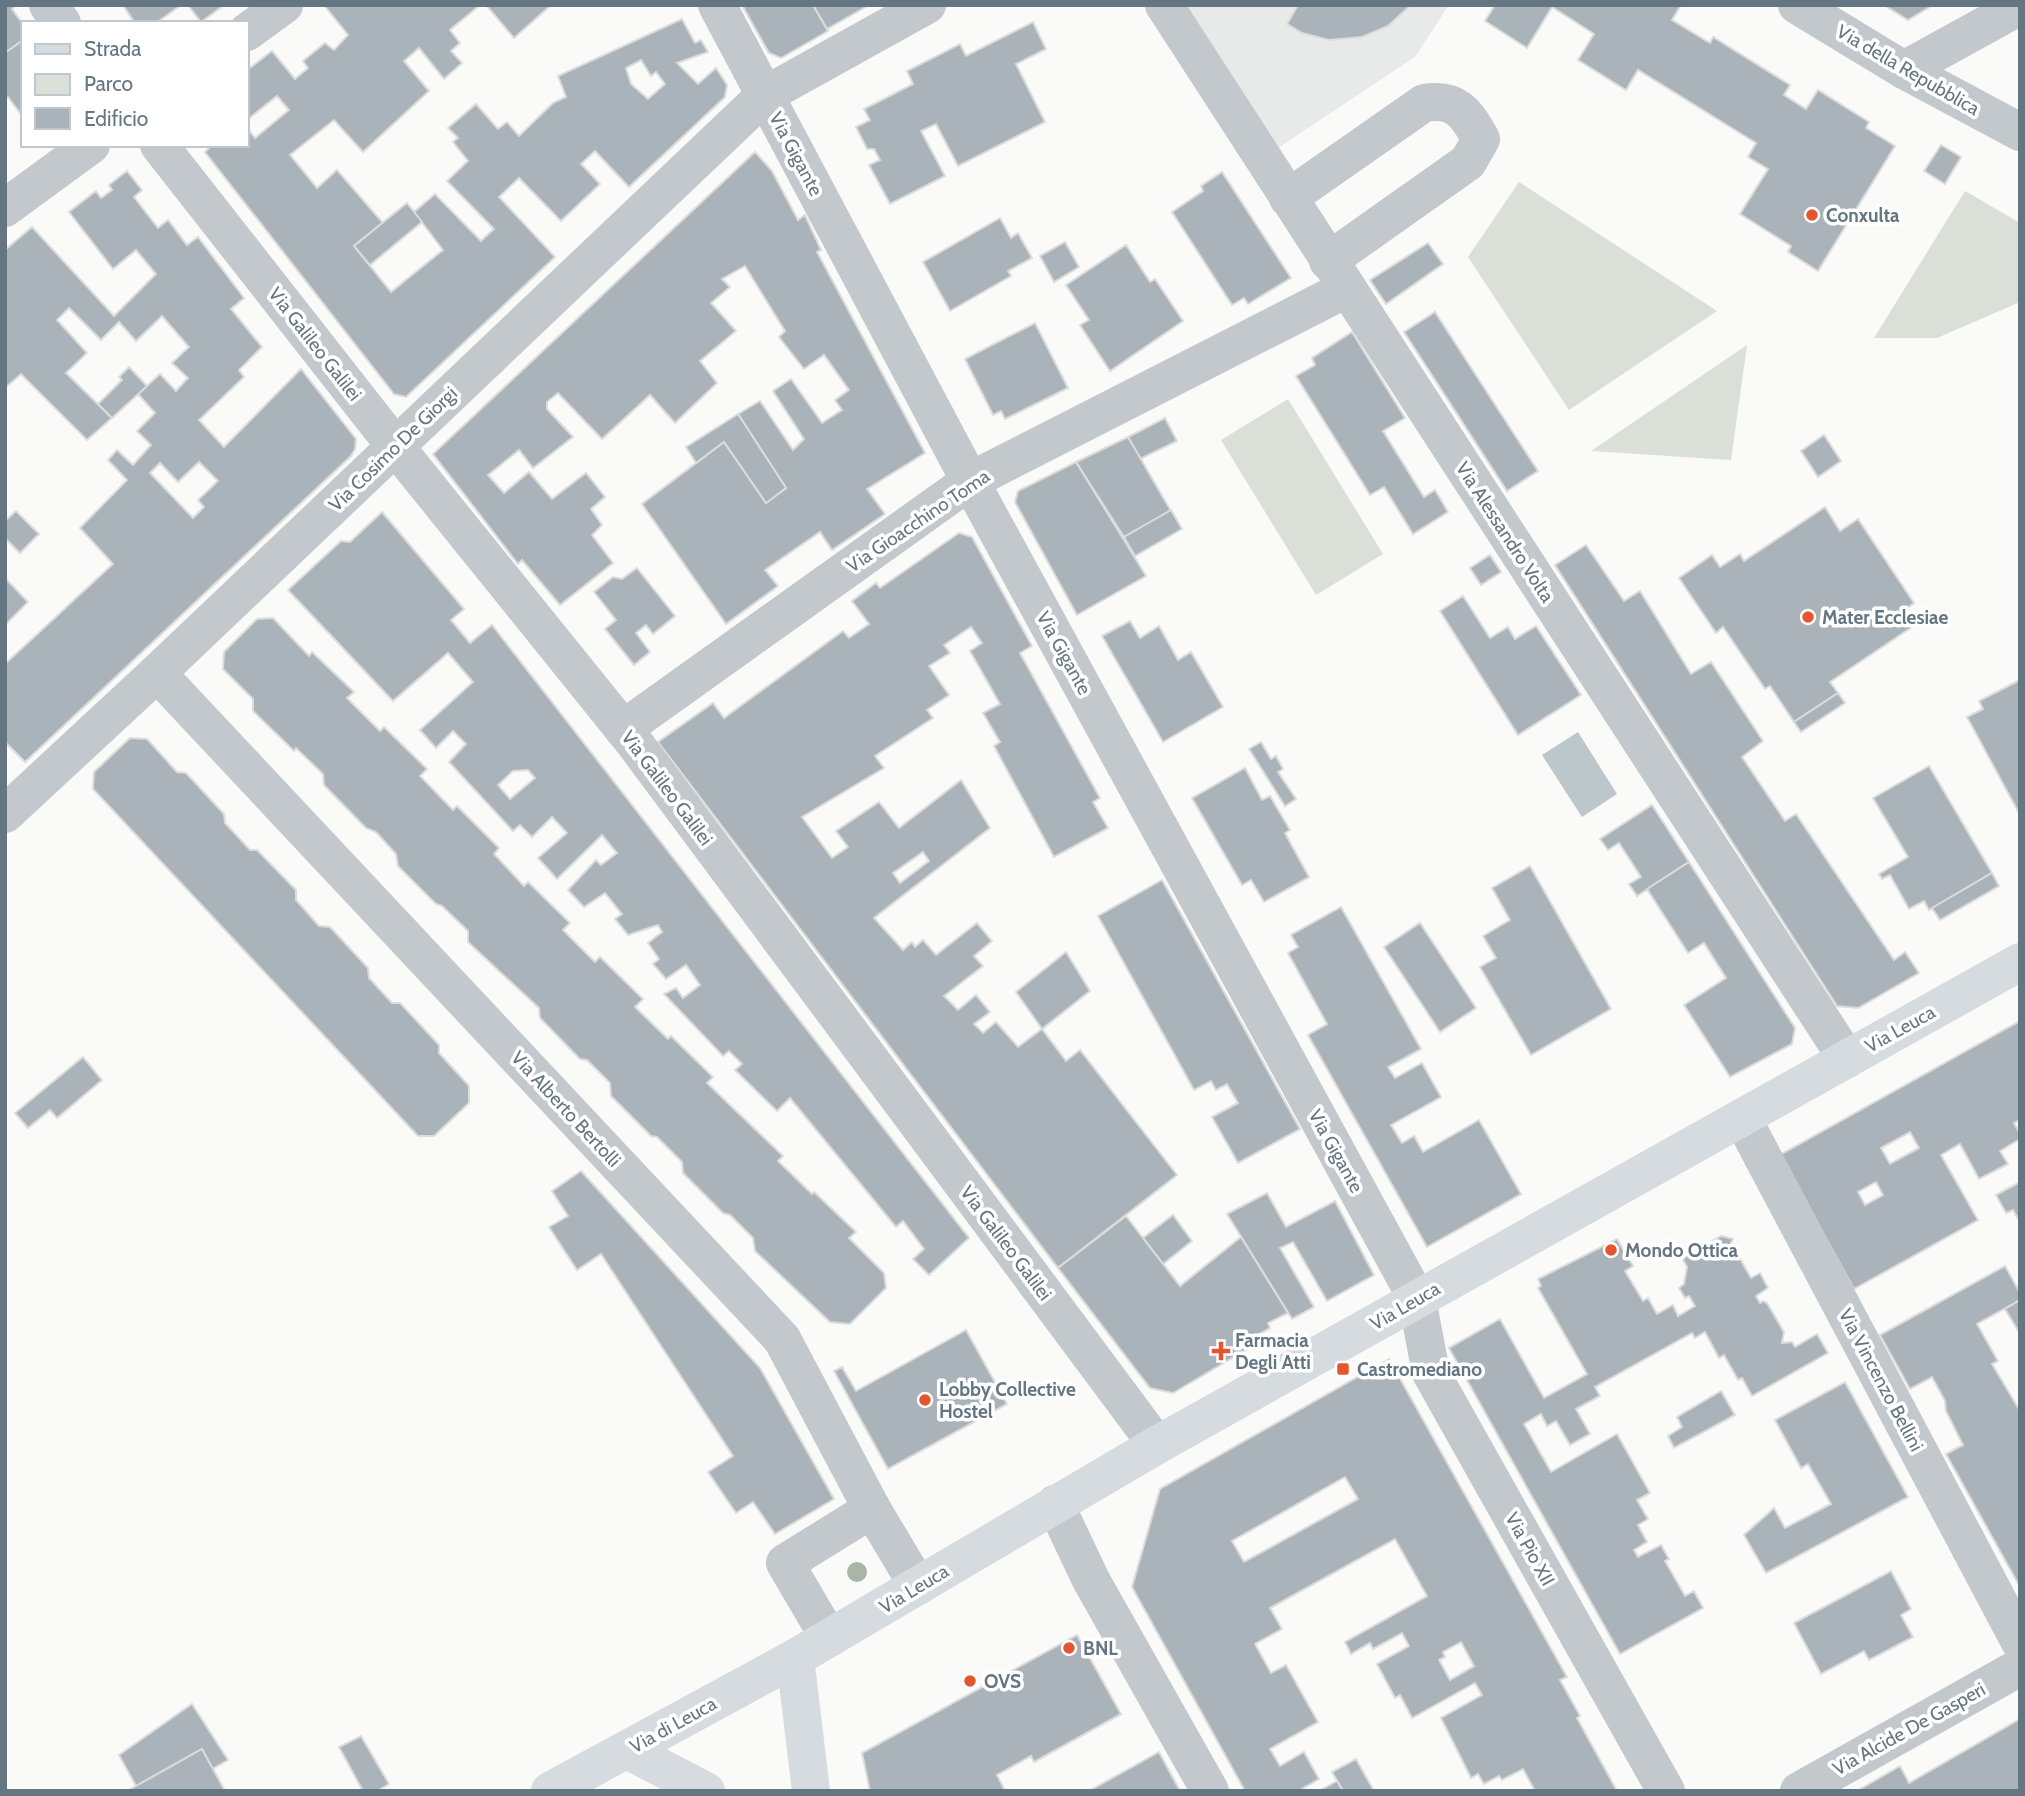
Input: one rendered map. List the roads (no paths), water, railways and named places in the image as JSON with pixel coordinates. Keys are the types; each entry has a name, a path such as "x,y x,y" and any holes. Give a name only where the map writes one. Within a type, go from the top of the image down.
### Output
{"main road":[{"name":"Via Leuca","path":"795,1658 1157,1445 2020,962"},
{"name":"Via di Leuca","path":"550,1791 795,1658"},
{"path":"795,1658 811,1791"},
{"path":"627,1750 706,1791"}],"street":[{"path":"48,5 60,21"},
{"path":"248,32 284,5"},
{"name":"Via Gigante","path":"717,5 970,481 1417,1299"},
{"name":"Via Cosimo De Giorgi","path":"10,801 157,673 765,95 927,5"},
{"name":"Via Alessandro Volta","path":"1164,5 1847,1059"},
{"name":"Via della Repubblica","path":"1797,5 1904,70 2020,132"},
{"path":"1904,70 2020,6"},
{"name":"Via Gioacchino Toma","path":"623,729 970,481 1337,275 1468,162 1481,139 1465,112 1439,101 1424,103 1288,198"},
{"path":"5,208 88,147"},
{"name":"Via Galileo Galilei","path":"161,147 395,446 623,729 1157,1445"},
{"name":"Via Alberto Bertolli","path":"157,673 782,1339 872,1509 918,1586"},
{"name":"Via Vincenzo Bellini","path":"1742,1118 2020,1642"},
{"name":"Via Pio XII","path":"1417,1299 1431,1373 1667,1791"},
{"path":"1055,1504 1091,1580 1210,1791"},
{"path":"829,1638 785,1563 872,1509"},
{"name":"Via Alcide De Gasperi","path":"1799,1791 2020,1667"}],"place":[{"name":"Conxulta","path":"1812,215"},
{"name":"Mater Ecclesiae","path":"1808,617"},
{"name":"Mondo Ottica","path":"1611,1250"},
{"name":"Farmacia Degli Atti","path":"1221,1351"},
{"name":"Castromediano","path":"1343,1369"},
{"name":"Lobby Collective Hostel","path":"925,1400"},
{"name":"BNL","path":"1069,1648"},
{"name":"OVS","path":"970,1681"}]}
